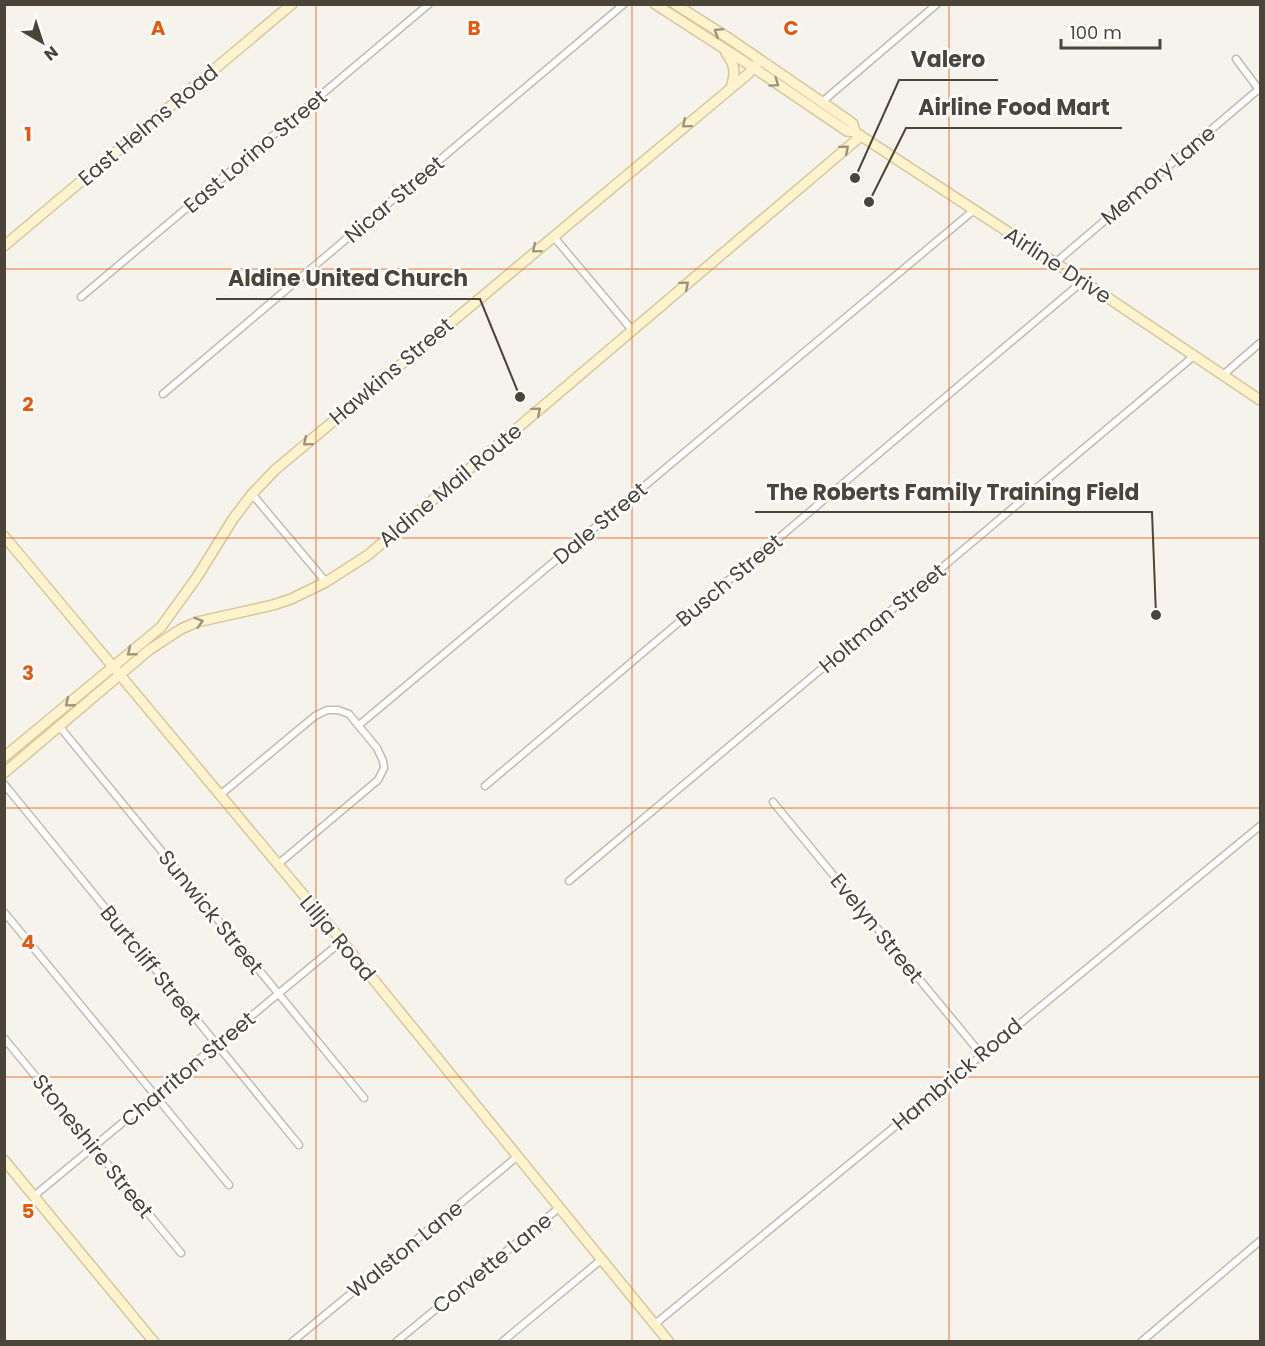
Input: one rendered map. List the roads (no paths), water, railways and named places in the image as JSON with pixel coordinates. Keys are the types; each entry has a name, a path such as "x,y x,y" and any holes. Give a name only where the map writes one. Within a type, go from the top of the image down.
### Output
{"main road":[{"name":"East Helms Road","path":"4,246 292,4"},
{"name":"Airline Drive","path":"655,4 721,46 822,102 853,124 858,134"},
{"name":"Airline Drive","path":"675,4 847,131 858,134 1260,400"},
{"path":"721,46 733,61 735,70 731,87"},
{"name":"Hawkins Street","path":"114,666 161,627 176,609 233,519 252,494 299,448 757,64"},
{"name":"Aldine Mail Route","path":"4,772 149,650 181,629 197,622 273,605 309,592 368,555 858,134"},
{"name":"Lillja Road","path":"4,536 342,941 669,1341"},
{"path":"5,757 114,666"},
{"path":"4,1160 154,1341"}],"street":[{"name":"East Lorino Street","path":"81,297 429,4"},
{"name":"Nicar Street","path":"163,394 624,4"},
{"path":"822,102 937,4"},
{"path":"1236,59 1260,89"},
{"name":"Memory Lane","path":"1055,263 1260,89"},
{"name":"Dale Street","path":"359,725 974,210"},
{"path":"552,236 632,330"},
{"name":"Busch Street","path":"485,786 1083,281"},
{"path":"1223,375 1260,343"},
{"name":"Holtman Street","path":"569,881 1195,355"},
{"path":"252,494 326,582"},
{"path":"220,795 315,716 327,710 338,710 349,714 359,725 381,754 384,768 382,775 277,865"},
{"name":"Sunwick Street","path":"58,726 364,1098"},
{"name":"Burtcliff Street","path":"4,784 299,1145"},
{"name":"Evelyn Street","path":"773,802 981,1054"},
{"name":"Hambrick Road","path":"655,1324 1260,826"},
{"path":"4,912 229,1185"},
{"name":"Charriton Street","path":"34,1196 342,941"},
{"name":"Stoneshire Street","path":"4,1038 181,1253"},
{"name":"Walston Lane","path":"292,1341 518,1156"},
{"name":"Corvette Lane","path":"396,1341 560,1207"},
{"path":"1141,1341 1260,1240"},
{"path":"502,1341 602,1259"}],"place":[{"name":"Valero","path":"855,178"},
{"name":"Airline Food Mart","path":"869,202"},
{"name":"Aldine United Church","path":"520,397"},
{"name":"The Roberts Family Training Field","path":"1156,615"}]}
